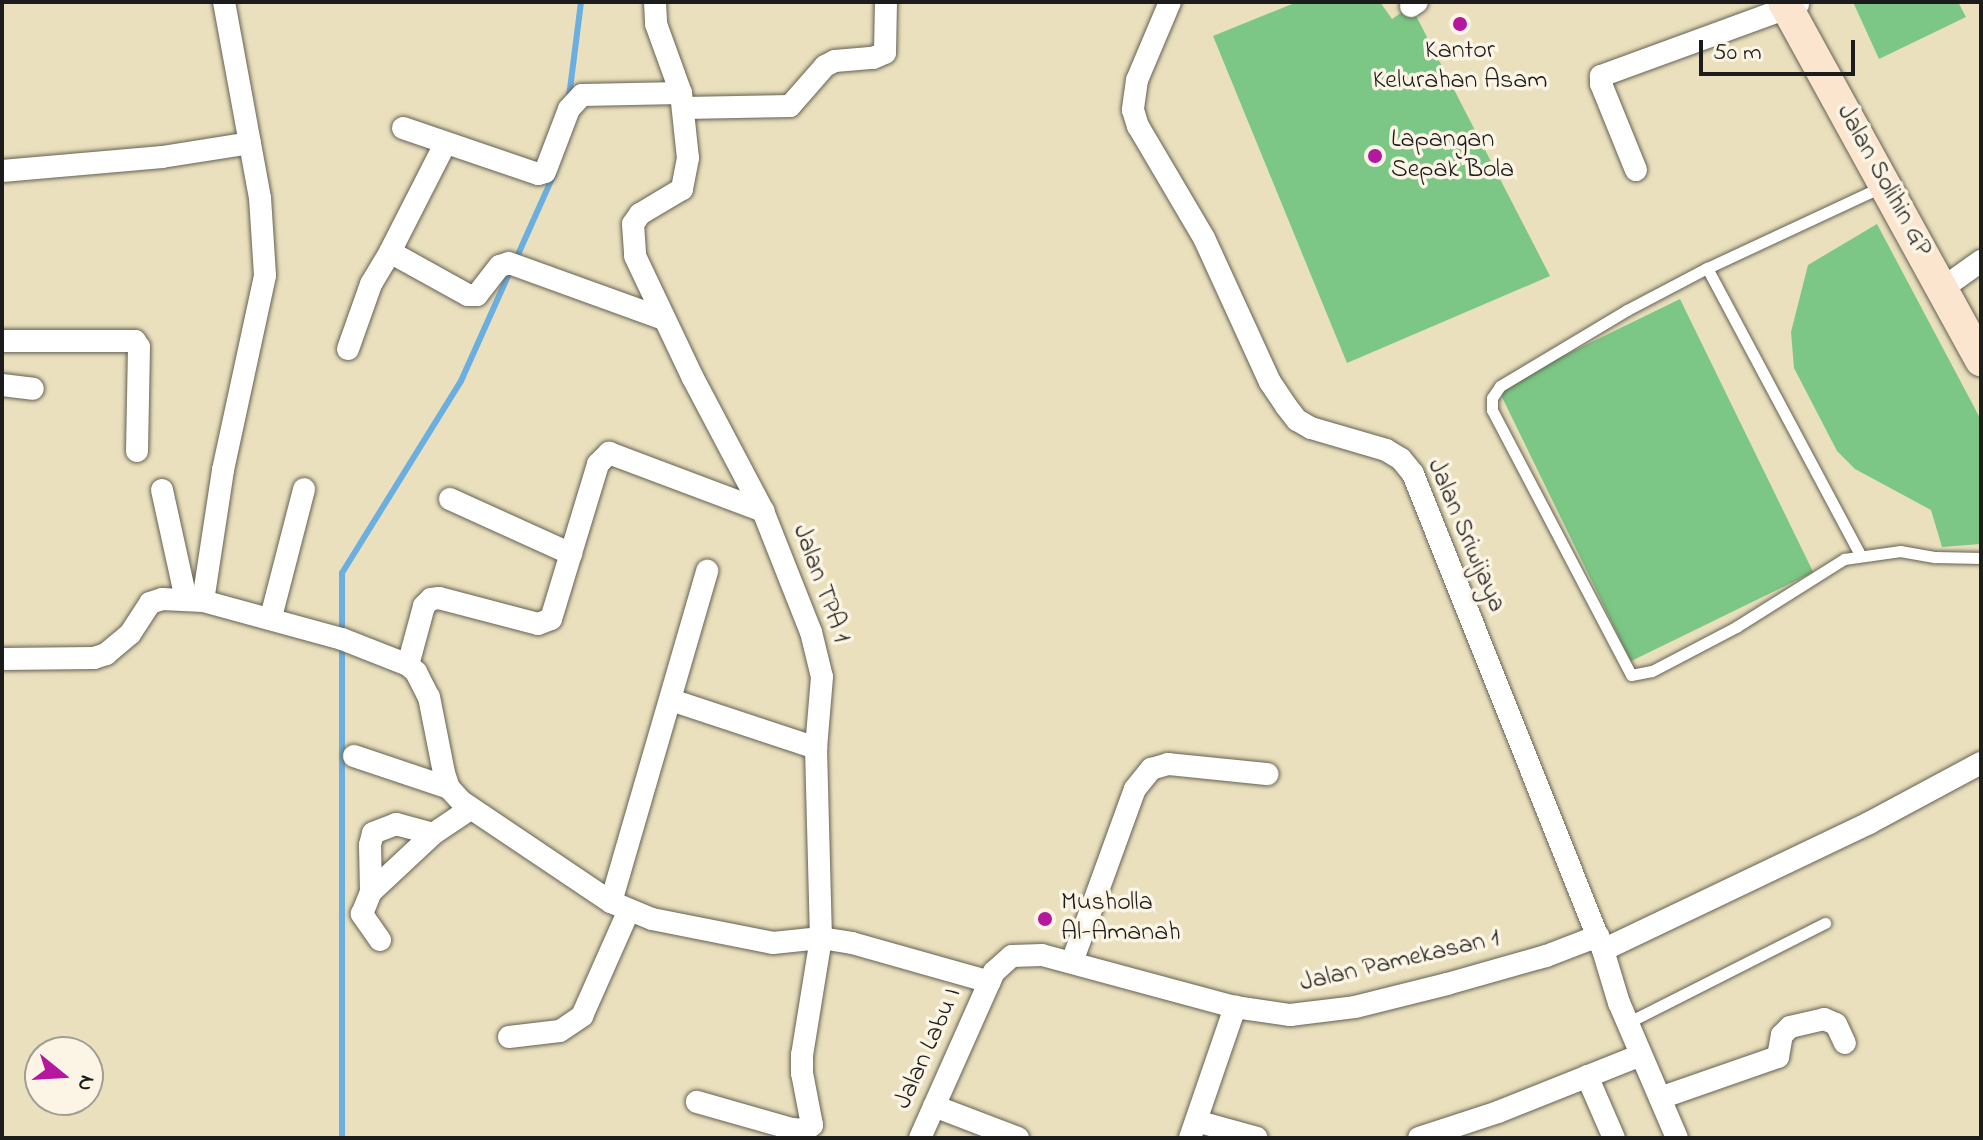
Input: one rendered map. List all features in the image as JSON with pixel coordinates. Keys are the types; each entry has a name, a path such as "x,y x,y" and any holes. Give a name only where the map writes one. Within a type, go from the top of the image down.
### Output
{"main road":[{"name":"Jalan Solihin GP","path":"1791,4 1981,361"}],"street":[{"path":"194,600 265,275 260,198 224,2"},
{"name":"Jalan TPA 1","path":"655,2 656,24 683,101 688,158 682,189 640,214 633,224 631,239 643,277 763,511 818,656 822,677 816,748 821,938 802,1055 804,1086 813,1115 810,1128 792,1129 697,1102"},
{"path":"403,128 538,174 545,172 569,109 582,95 790,106 825,66 835,61 873,58 885,53 886,2"},
{"name":"Jalan Sriwijaya","path":"1170,2 1137,80 1133,110 1138,126 1204,238 1270,382 1297,420 1311,428 1386,450 1401,459 1413,474 1601,943 1627,1023 1677,1138"},
{"path":"1636,170 1601,84 1601,76 1791,4"},
{"path":"2,171 162,157 250,143"},
{"path":"348,349 371,284 445,144"},
{"path":"390,252 468,295 477,295 500,266 509,263 664,319"},
{"path":"1943,288 1981,261"},
{"path":"2,341 135,341 139,347 137,451"},
{"path":"2,385 33,389"},
{"path":"408,665 421,616 431,599 439,598 538,624 551,619 598,464 609,453 763,511"},
{"path":"271,617 304,489"},
{"path":"162,490 194,600"},
{"path":"450,499 571,554"},
{"path":"509,1037 560,1031 582,1016 620,906 671,700 707,571"},
{"path":"2,659 94,658 106,654 130,634 150,603 162,599 194,600 271,617 408,665 429,697 449,788"},
{"path":"671,700 816,748"},
{"path":"354,756 449,788 470,809 620,906 652,919 773,943 821,938 852,943 990,982"},
{"path":"1601,943 1869,823 1981,763"},
{"path":"1072,962 1135,789 1151,769 1168,764 1267,774"},
{"path":"371,892 433,834 470,809"},
{"path":"380,940 362,914 371,892 370,845 373,833 396,824 433,834"},
{"name":"Jalan Pamekasan 1","path":"990,982 1001,963 1012,956 1027,953 1072,962 1235,1007 1290,1015 1355,1007 1601,943"},
{"name":"Jalan Labu I","path":"920,1138 990,982"},
{"path":"1235,1007 1193,1129 1257,1138"},
{"path":"1660,1098 1778,1057 1782,1035 1790,1027 1824,1019 1836,1024 1845,1043"},
{"path":"1419,1138 1498,1112 1641,1055"},
{"path":"1587,1076 1614,1138"},
{"path":"934,1106 1018,1138"}],"lane":[{"path":"1885,185 1707,268 1627,310 1500,386 1492,398 1492,410 1626,669 1636,676 1652,671 1736,627 1844,559 1860,554 1900,551 1935,557 1981,558"},
{"path":"1707,268 1860,554"},
{"path":"1627,1023 1825,923"}],"green space":[{"name":"Lapangan Sepak Bola","path":"1297,2 1380,2 1392,19 1411,6 1550,276 1347,363 1213,36"},
{"path":"1853,2 1958,2 1966,17 1879,59"},
{"path":"1877,224 1981,420 1981,544 1942,547 1931,510 1855,469 1837,451 1794,368 1791,332 1808,265"},
{"path":"1680,299 1813,572 1631,661 1498,388"}],"waterway":[{"path":"569,97 581,2"},
{"path":"516,259 554,174"},
{"path":"342,633 342,573 461,381 511,269"},
{"path":"342,645 342,1138"}],"place":[{"name":"Kantor Kelurahan Asam","path":"1460,24"},
{"name":"Lapangan Sepak Bola","path":"1375,156"},
{"name":"Musholla Al-Amanah","path":"1045,919"}]}
